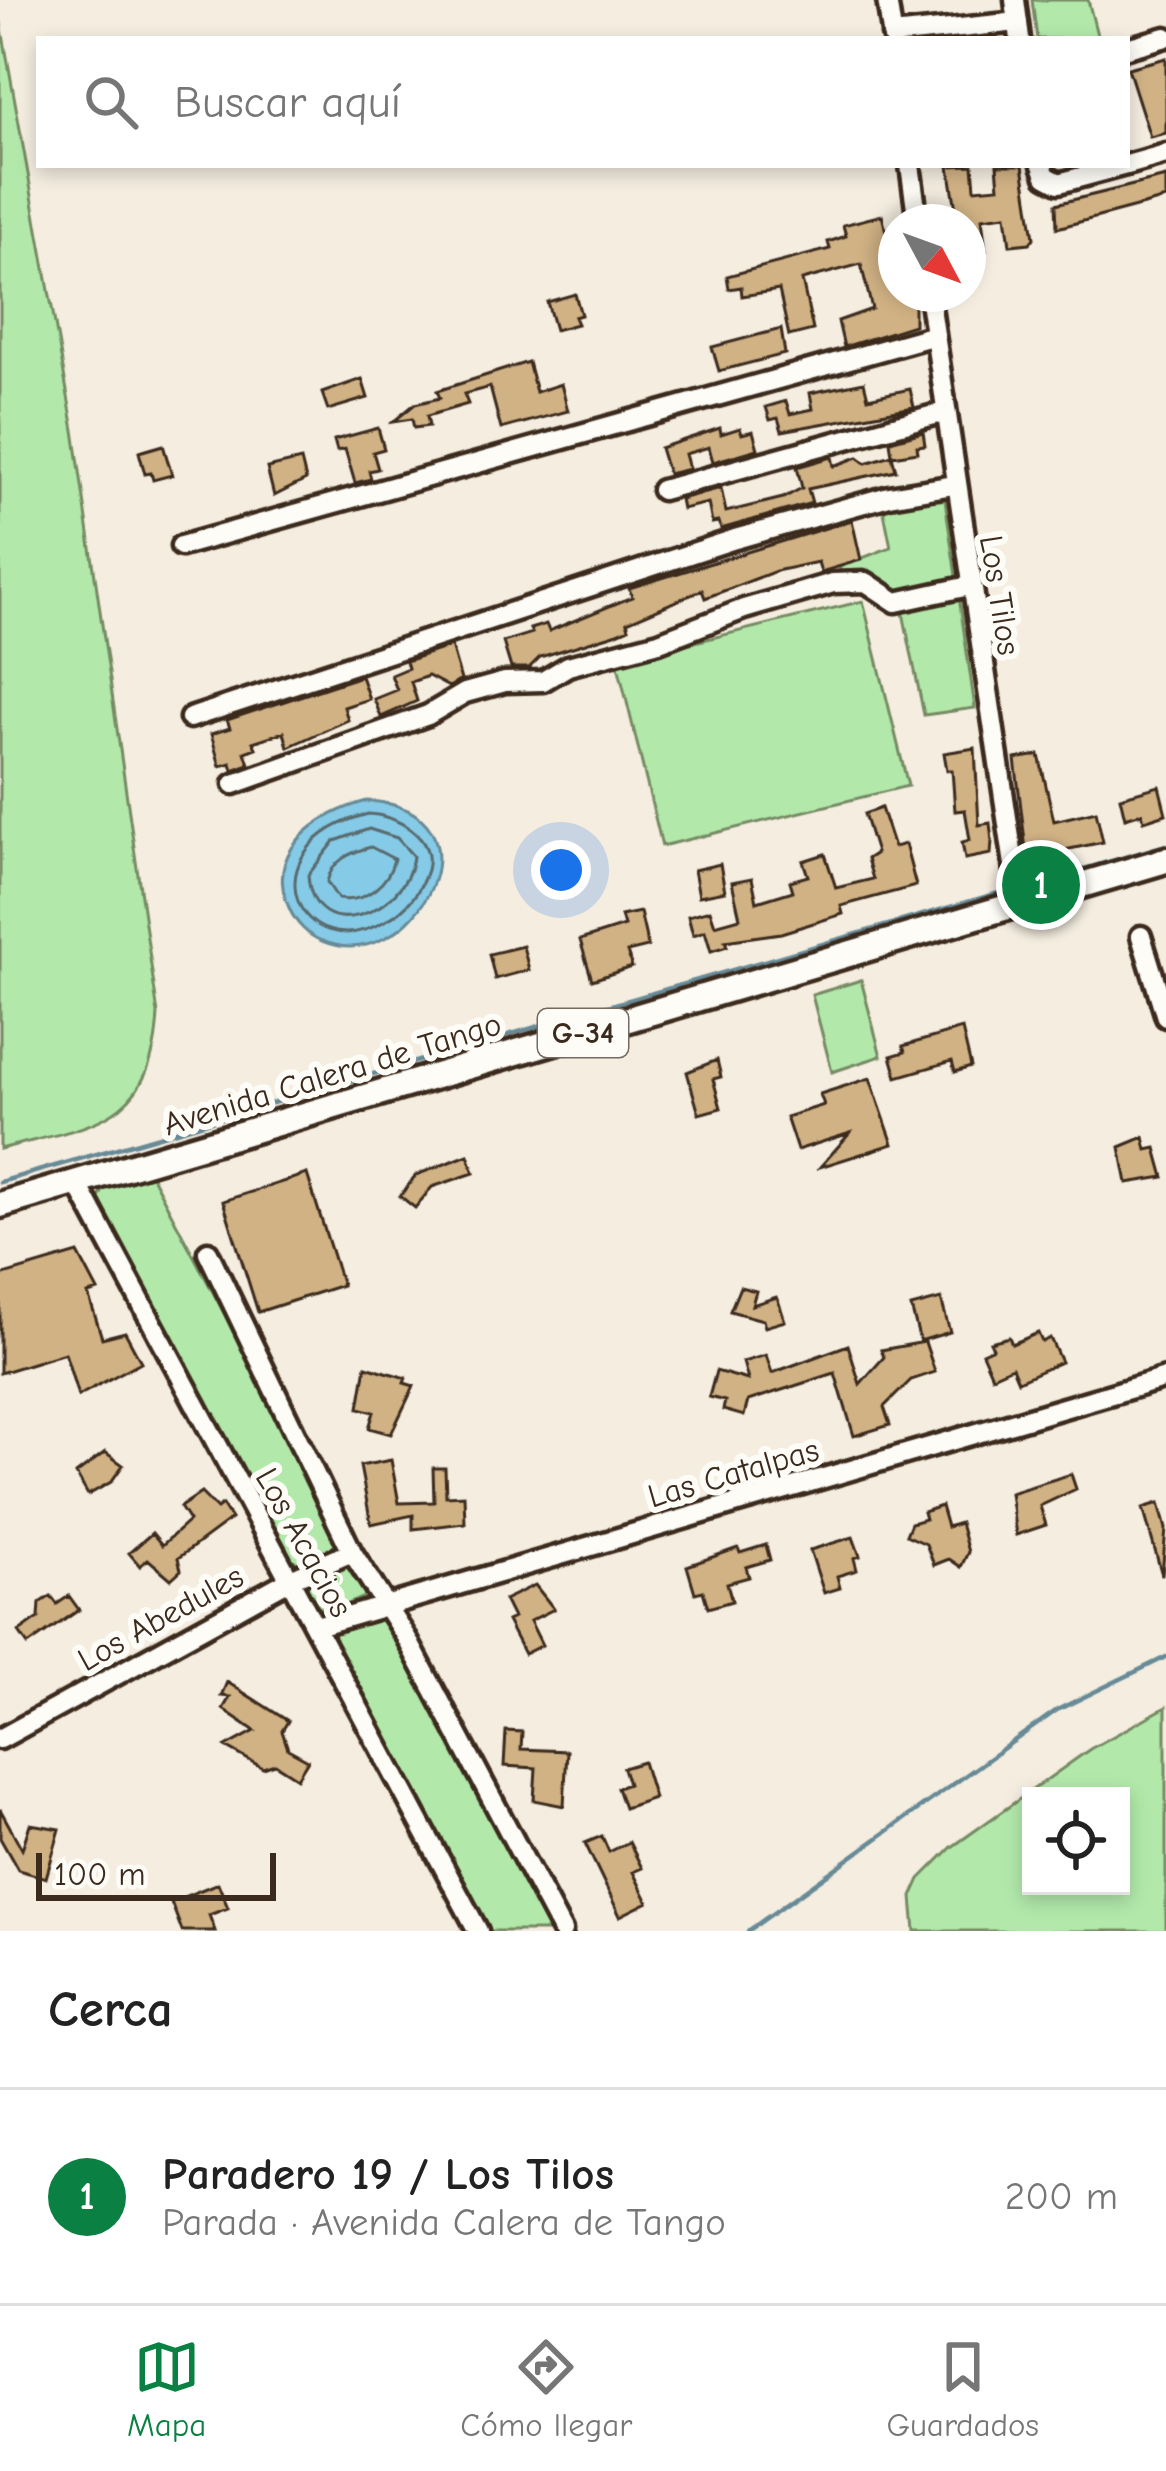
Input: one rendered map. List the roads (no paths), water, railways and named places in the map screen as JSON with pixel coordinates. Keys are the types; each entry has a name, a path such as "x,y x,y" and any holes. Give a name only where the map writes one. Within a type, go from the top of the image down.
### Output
{"main road":[{"name":"Avenida Calera de Tango","path":"0,1205 1017,892 1166,860"}],"street":[{"path":"887,0 892,36"},
{"path":"913,36 1019,31 1015,0"},
{"path":"1130,47 1166,37"},
{"path":"1130,164 1166,154"},
{"path":"910,168 916,204"},
{"path":"1045,172 1063,183 1116,168"},
{"name":"Los Tilos","path":"931,312 1017,892"},
{"path":"181,546 934,335"},
{"path":"662,490 945,412"},
{"path":"190,718 735,538 889,496 954,485"},
{"path":"234,784 428,715 465,693 505,682 543,681 568,666 658,642 744,609 833,583 866,582 896,602 968,586"},
{"path":"1141,936 1166,1017"},
{"name":"Los Acacios","path":"77,1183 478,1931"},
{"name":"Los Acacios","path":"208,1252 352,1552 562,1931"},
{"name":"Las Catalpas","path":"317,1626 1166,1378"},
{"name":"Los Abedules","path":"0,1739 292,1578 352,1552"}],"water":[{"path":"367,801 409,811 431,831 438,859 431,888 413,916 388,937 356,946 322,941 293,915 283,889 283,870 289,853 313,826"}],"waterway":[{"path":"1026,886 1166,845"},
{"path":"0,1182 1009,890"},
{"path":"748,1931 1057,1710 1166,1657"}],"place":[{"name":"Paradero 19 / Los Tilos","path":"1041,885"}]}
